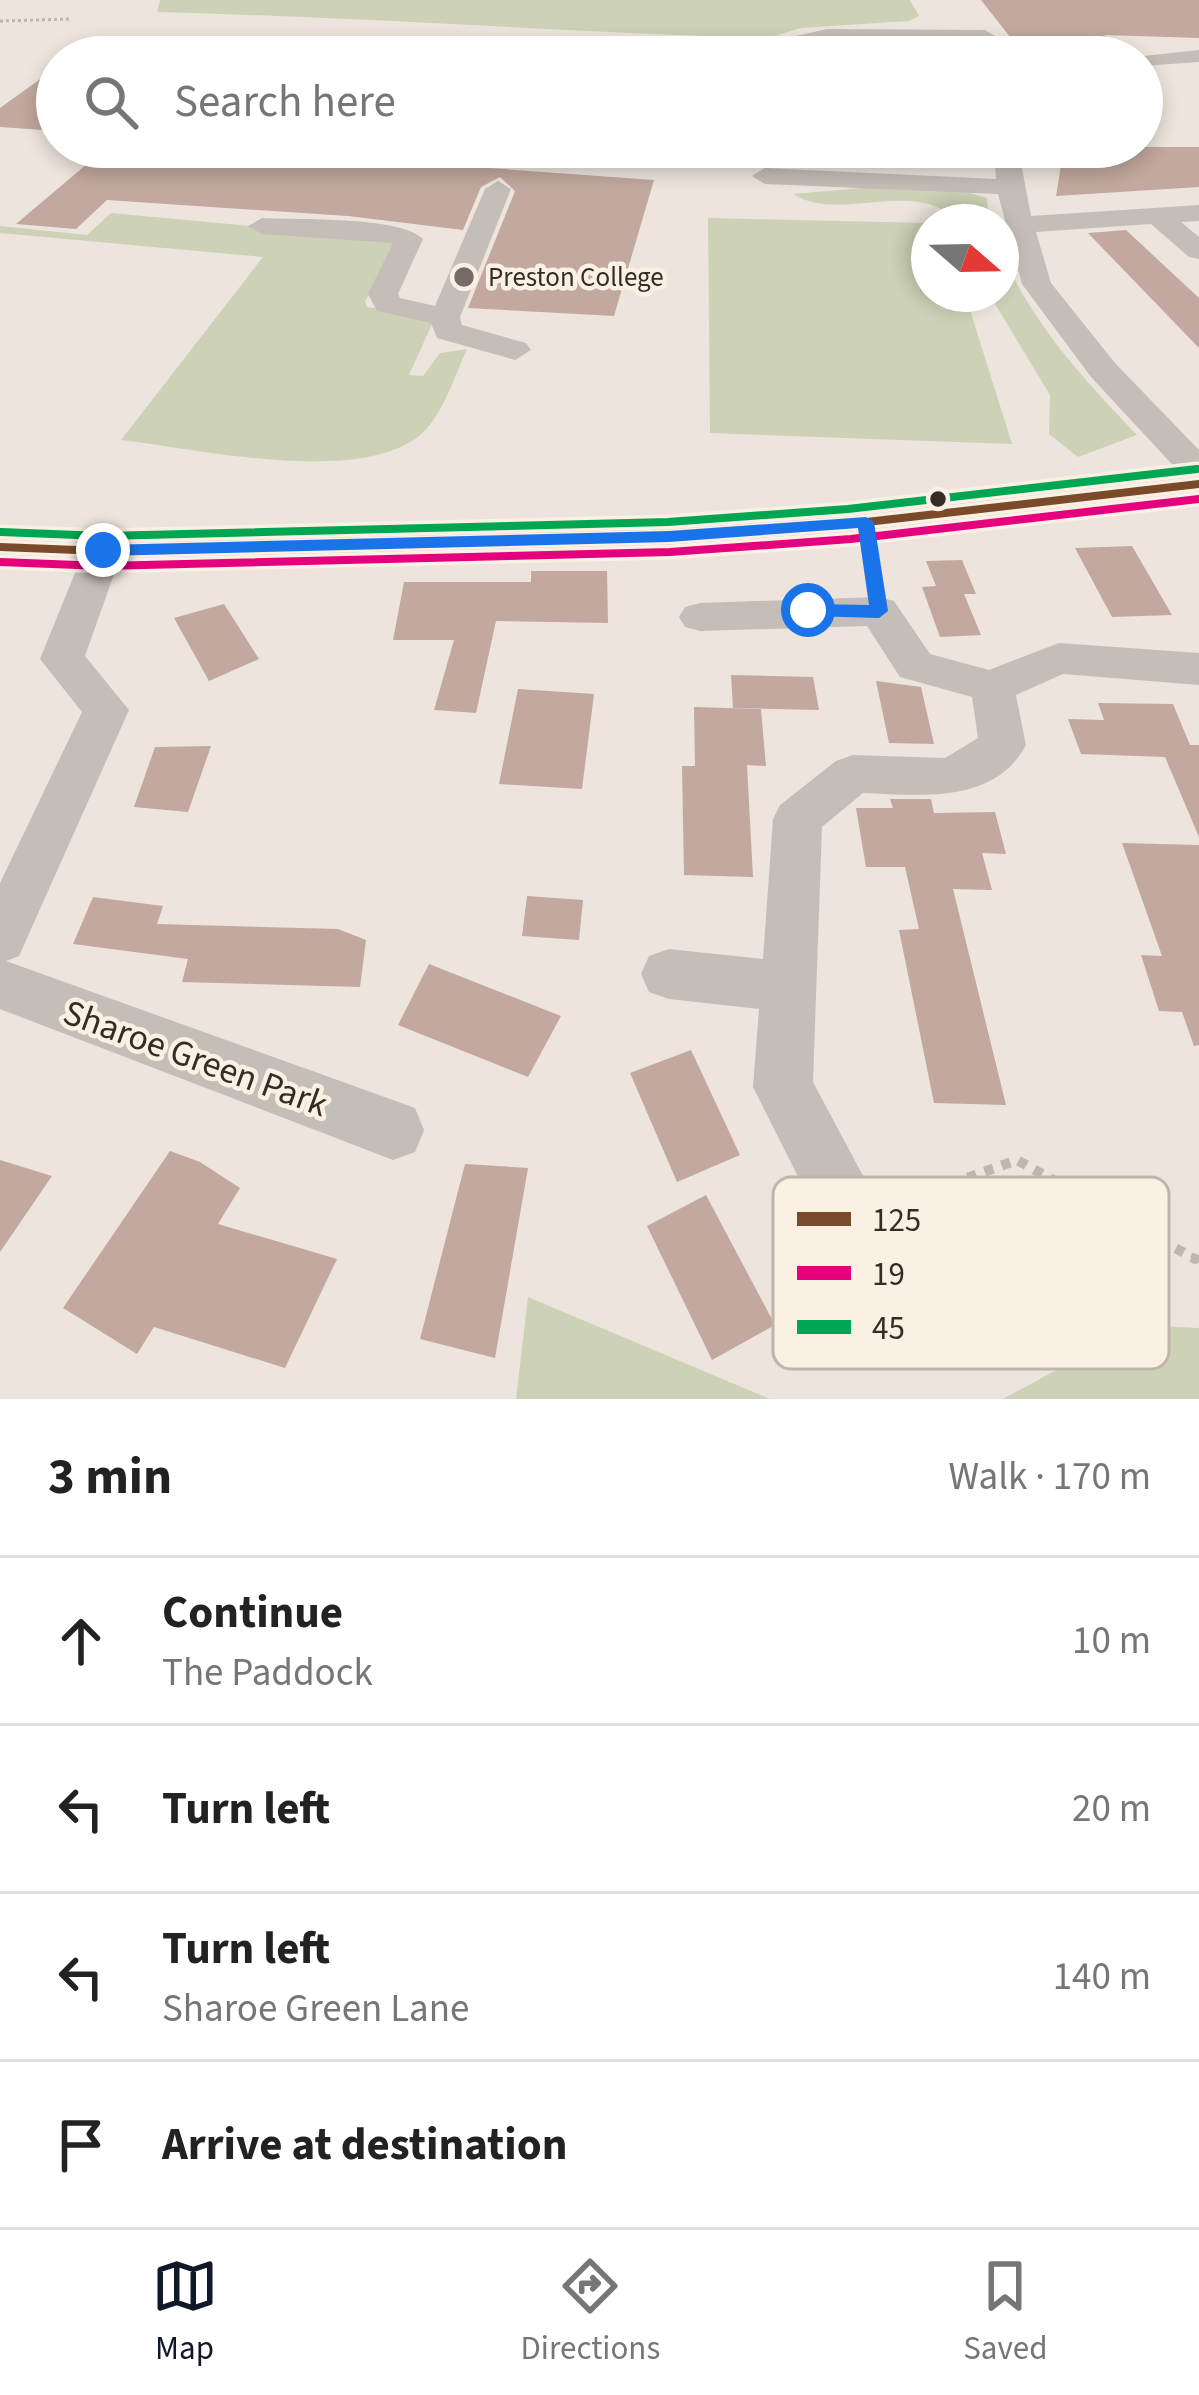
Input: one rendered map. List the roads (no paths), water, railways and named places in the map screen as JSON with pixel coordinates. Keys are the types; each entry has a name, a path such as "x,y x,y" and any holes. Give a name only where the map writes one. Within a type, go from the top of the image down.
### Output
{"street":[{"path":"964,12 985,36"},
{"path":"822,36 985,36"},
{"path":"1188,58 1199,75"},
{"path":"767,168 765,176 1008,169 1014,204"},
{"path":"498,189 445,317 448,332 515,350"},
{"path":"1019,225 1199,213"},
{"path":"1157,216 1199,251"},
{"path":"262,226 409,239 383,294 388,305 445,317"},
{"path":"1019,228 1037,284 1103,370 1199,471"},
{"path":"0,547 103,550 669,537 849,524 1199,484"},
{"path":"0,939 106,710 62,659 103,550"},
{"path":"700,616 879,611 915,666 992,687 1058,658 1199,669"},
{"path":"831,1177 783,1087 798,819 854,774 952,777 1003,745 992,687"},
{"path":"669,974 789,987"},
{"name":"Sharoe Green Park","path":"0,984 393,1130"}],"place":[{"name":"Preston College","path":"464,277"}]}
